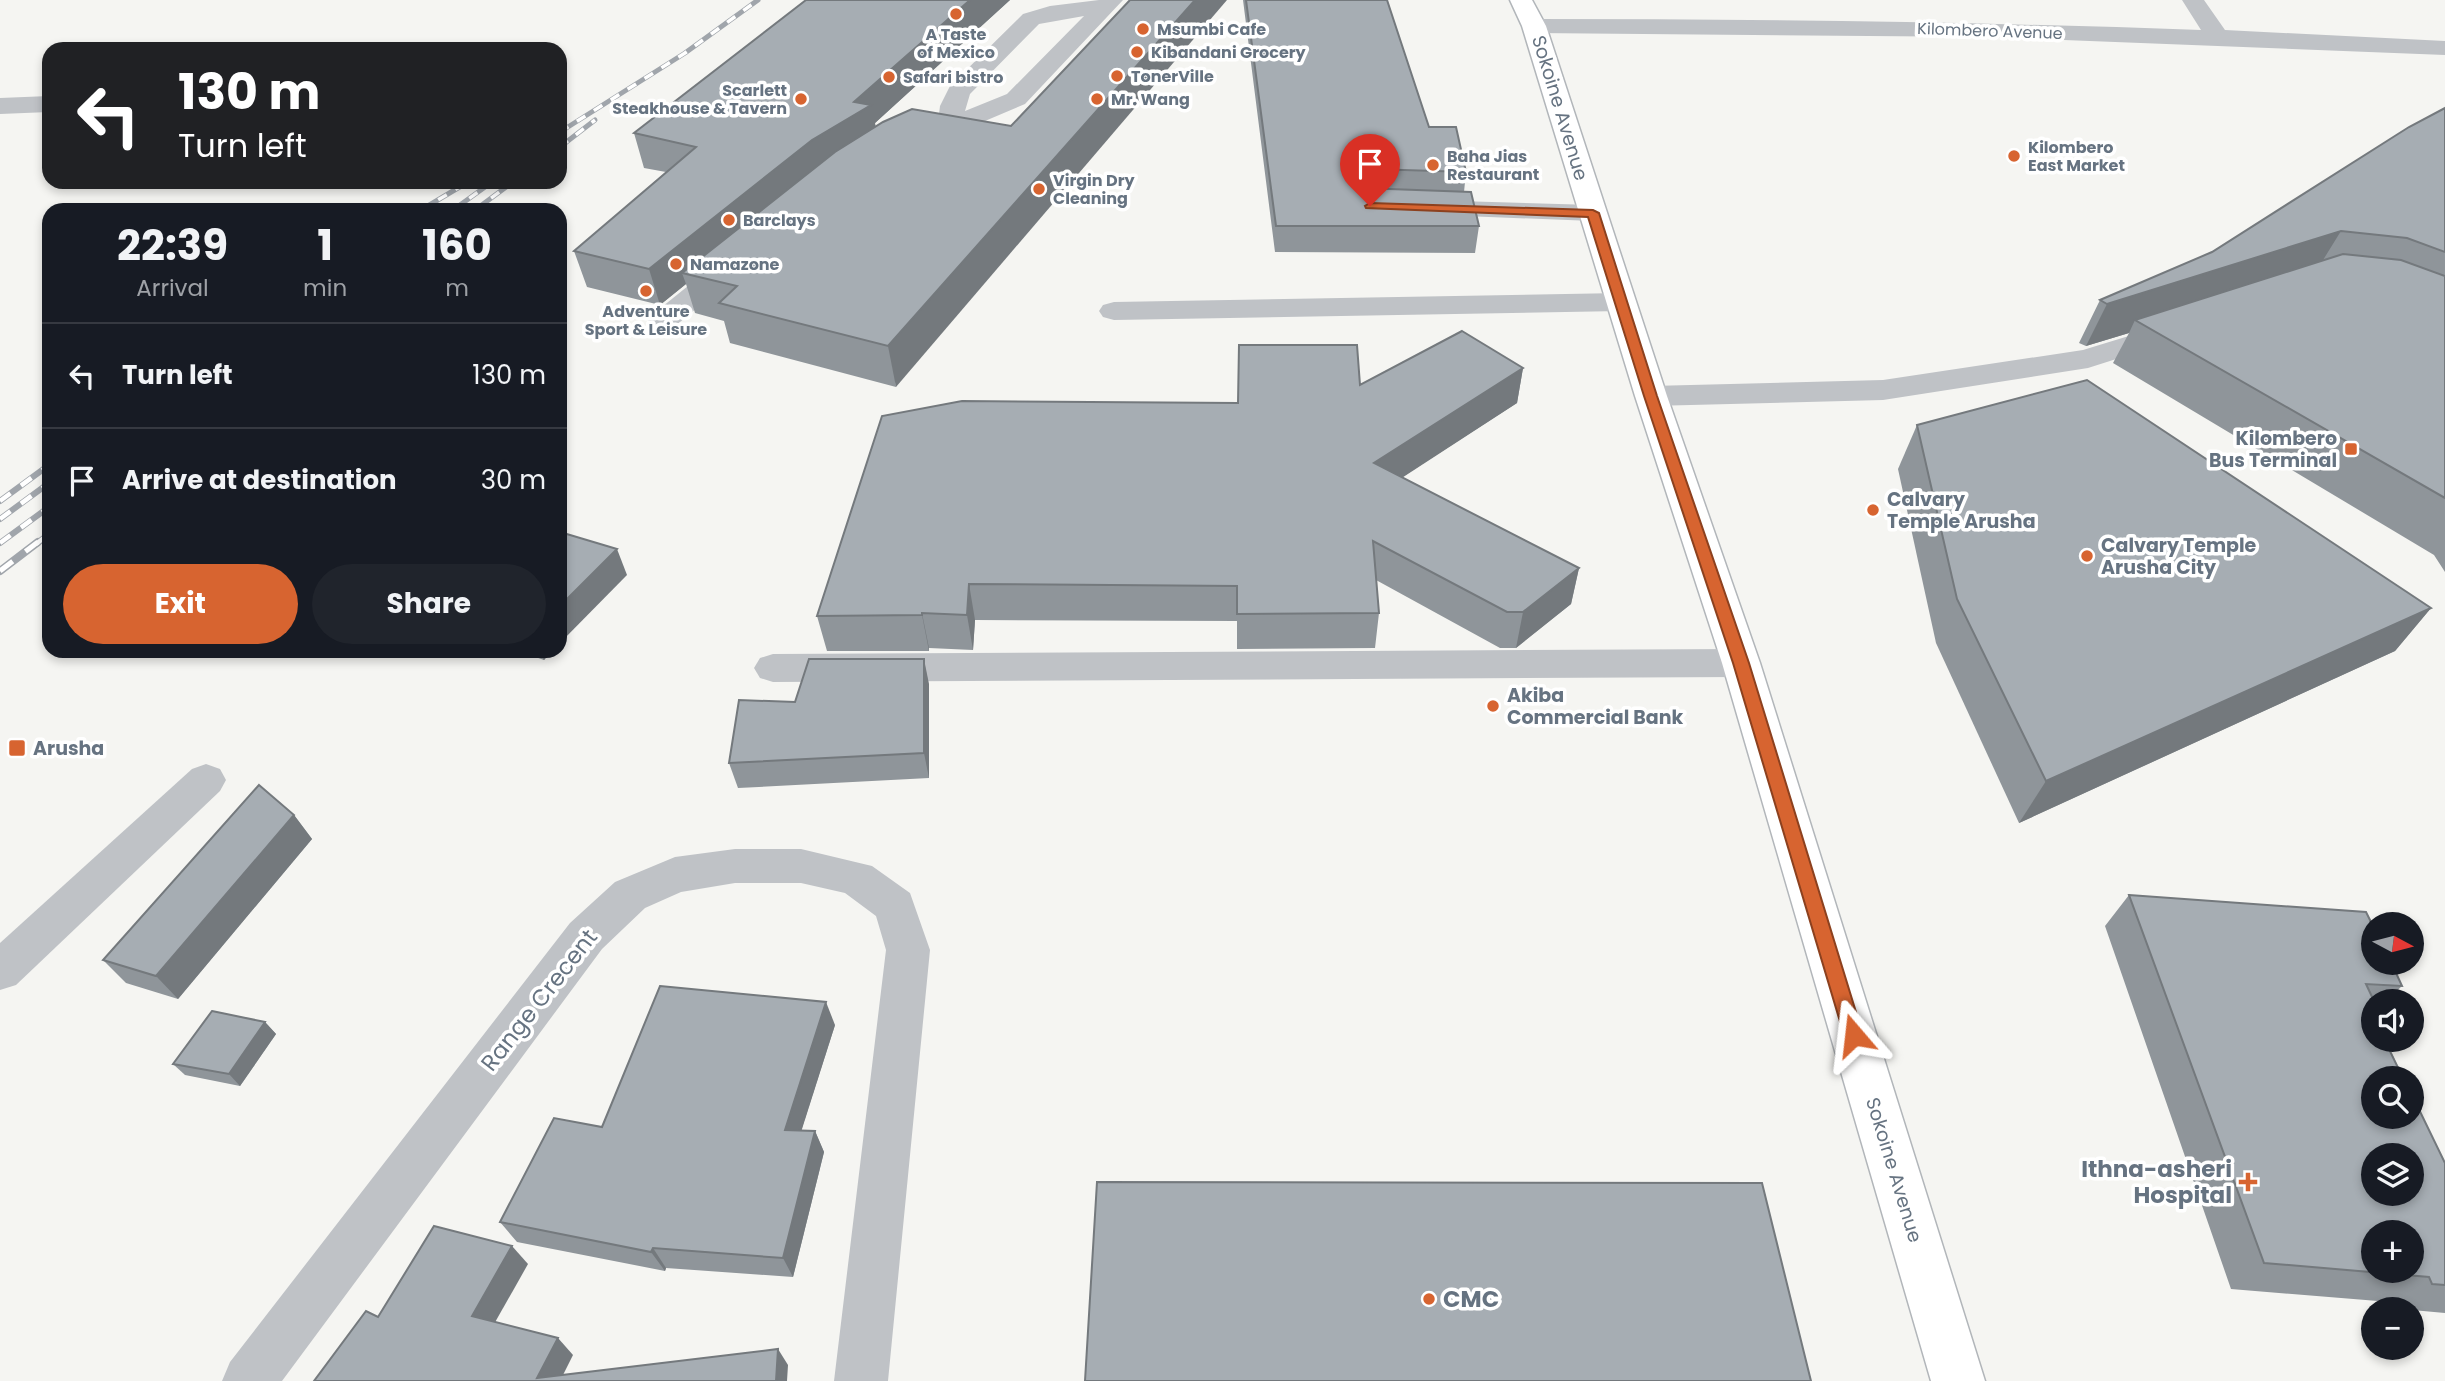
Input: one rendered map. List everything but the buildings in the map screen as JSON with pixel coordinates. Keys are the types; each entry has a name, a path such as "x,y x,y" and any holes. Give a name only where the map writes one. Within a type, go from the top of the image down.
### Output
{"main road":[{"name":"Sokoine Avenue","path":"1528,13 1651,396 1741,663 1958,1381"}],"street":[{"path":"2193,0 2218,38"},
{"path":"899,142 950,127 1016,99 1109,3"},
{"path":"950,127 953,106 959,91 1031,19 1109,3"},
{"path":"1978,10 1990,30"},
{"name":"Kilombero Avenue","path":"1528,13 1765,25 1990,30 2445,48"},
{"path":"0,106 42,104"},
{"path":"1398,207 1593,213"},
{"path":"663,321 747,252"},
{"path":"1114,311 1621,302"},
{"path":"1651,396 1883,390 2088,359 2194,325"},
{"path":"773,668 1741,663"},
{"path":"0,971 206,780"},
{"name":"Range Crecent","path":"249,1381 586,936 630,895 675,875 735,866 801,866 857,878 895,906 908,950 861,1381"}],"railway":[{"path":"567,128 685,53 758,0"},
{"path":"567,142 595,120"},
{"path":"433,203 456,189"},
{"path":"463,203 482,189"},
{"path":"484,203 504,189"},
{"path":"0,501 42,470"},
{"path":"0,519 42,488"},
{"path":"0,543 42,512"},
{"path":"36,544 42,539"},
{"path":"0,571 38,542"}],"place":[{"name":"A Taste of Mexico","path":"956,14"},
{"name":"Msumbi Cafe","path":"1143,29"},
{"name":"Kibandani Grocery","path":"1137,52"},
{"name":"TonerVille","path":"1117,76"},
{"name":"Safari bistro","path":"889,77"},
{"name":"Scarlett Steakhouse & Tavern","path":"801,99"},
{"name":"Mr. Wang","path":"1097,99"},
{"name":"Kilombero East Market","path":"2014,156"},
{"name":"Baha Jias Restaurant","path":"1433,165"},
{"name":"Virgin Dry Cleaning","path":"1039,189"},
{"name":"Barclays","path":"729,220"},
{"name":"Namazone","path":"676,264"},
{"name":"Adventure Sport & Leisure","path":"646,291"},
{"name":"Kilombero Bus Terminal","path":"2351,449"},
{"name":"Calvary Temple Arusha","path":"1873,510"},
{"name":"Calvary Temple Arusha City","path":"2087,556"},
{"name":"Akiba Commercial Bank","path":"1493,706"},
{"name":"Arusha","path":"17,748"},
{"name":"Ithna-asheri Hospital","path":"2248,1182"},
{"name":"CMC","path":"1429,1299"}],"route":[{"path":"1370,206 1593,213 1741,663 1854,1035"}]}
